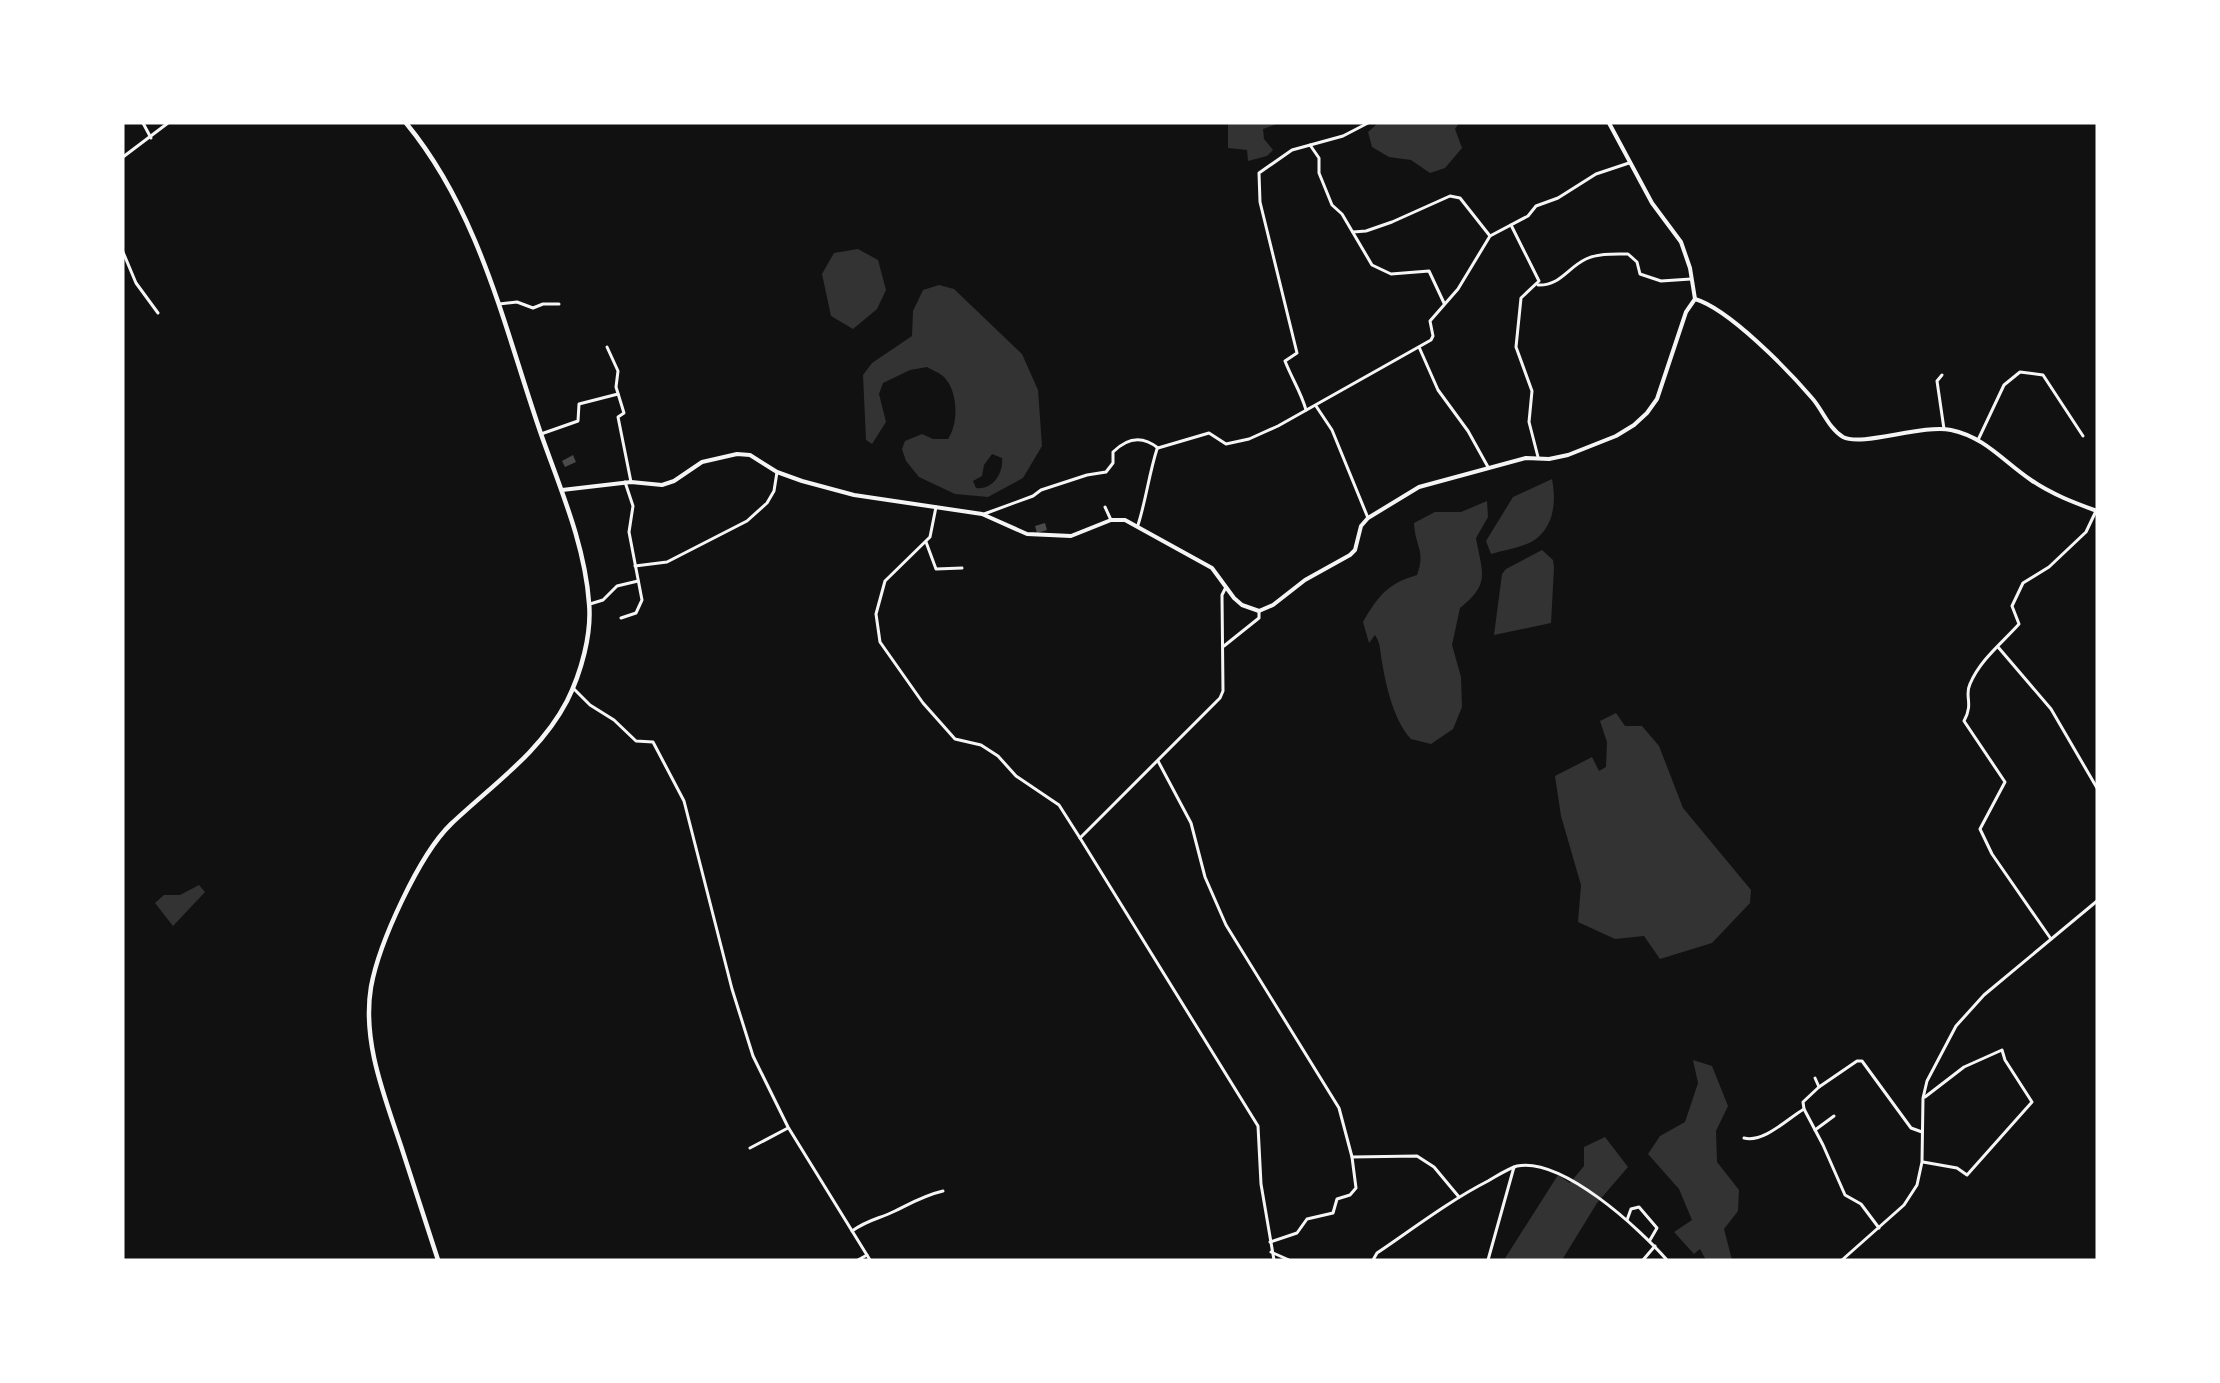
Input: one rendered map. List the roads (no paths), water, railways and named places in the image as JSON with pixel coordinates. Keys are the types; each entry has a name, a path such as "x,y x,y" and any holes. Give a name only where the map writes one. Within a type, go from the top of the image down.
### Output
{"main road":[{"path":"406,123 452,192 471,230 499,304 541,434 562,490 581,556 590,604 589,627 572,687 558,716 519,765 439,837 404,900 385,941 371,985 369,1025 376,1066 438,1260"}],"street":[{"path":"142,123 151,138"},
{"path":"123,157 168,123"},
{"path":"1306,410 1301,391 1295,385 1285,361 1297,353 1297,347 1288,323 1260,202 1259,172 1292,150 1343,136 1368,123"},
{"path":"1259,611 1350,555 1355,550 1361,526 1368,518 1419,487 1488,467 1538,457 1549,459 1568,455 1616,436 1647,413 1664,382 1686,312 1695,299 1687,254 1681,242 1652,203 1629,163 1612,124"},
{"path":"1310,145 1318,158 1319,173 1332,205 1342,214 1372,265 1391,274 1429,271 1444,303"},
{"path":"982,514 1033,496 1041,490 1087,475 1106,472 1113,463 1113,452 1131,440 1142,439 1158,448 1209,433 1226,444 1249,439 1316,405 1327,396 1431,340 1433,336 1430,321 1458,289 1490,236 1528,216 1536,206 1558,198 1596,174 1629,163"},
{"path":"1352,232 1366,231 1392,222 1450,196 1460,198 1490,236"},
{"path":"1511,225 1539,281 1538,285"},
{"path":"123,252 136,284 158,313"},
{"path":"1538,457 1529,422 1532,391 1516,347 1521,298 1538,285 1557,282 1585,259 1601,254 1628,254 1637,262 1641,274 1661,281 1691,279"},
{"path":"1695,299 1734,321 1811,396 1832,426 1844,438 1856,439 1920,429 1944,429 1978,440 1999,453 2032,481 2061,497 2097,511 2086,532 2049,567 2023,583 2012,606 2019,624 1984,660 1968,686 1970,707 1964,720 2005,782 1980,829 1992,854 2051,939"},
{"path":"499,304 517,302 533,308 543,304 559,304"},
{"path":"607,347 618,371 616,387 624,413 618,417 631,482"},
{"path":"1419,347 1438,390 1468,431 1488,467"},
{"path":"1978,440 2004,385 2020,372 2043,375 2083,436"},
{"path":"1942,375 1937,381 1944,429"},
{"path":"541,434 578,421 579,404 618,394"},
{"path":"1316,405 1332,430 1368,518"},
{"path":"1138,525 1146,500 1148,476 1158,448"},
{"path":"562,490 625,482 662,485 675,481 702,462 737,454 750,455 777,472 854,495 982,514 1020,532 1042,536 1071,536 1112,520 1125,520 1138,525 1212,568 1225,588 1242,605 1259,611"},
{"path":"635,566 667,562 747,521 767,503 774,491 777,472"},
{"path":"621,618 636,614 641,608 642,600 629,532 633,506 625,482"},
{"path":"936,507 934,526 926,543 885,580 876,614 880,642 923,704 955,739 981,745 998,756 1016,776 1059,805 1258,1126 1262,1184 1274,1260"},
{"path":"1105,507 1112,520"},
{"path":"926,543 936,569 962,568"},
{"path":"590,604 603,600 617,586 639,581"},
{"path":"1080,838 1220,698 1223,691 1224,646 1221,595 1225,588"},
{"path":"1224,646 1259,618 1259,611"},
{"path":"1998,647 2051,709 2097,788"},
{"path":"572,687 590,705 614,720 636,741 653,742 684,801 732,988 753,1056 788,1127 870,1260"},
{"path":"1158,760 1191,823 1204,877 1226,925 1339,1108 1352,1157 1356,1188 1350,1195 1337,1198 1333,1213 1307,1219 1297,1233 1270,1242"},
{"path":"1842,1260 1911,1198 1917,1185 1922,1162 1923,1098 1932,1069 1968,1010 2097,900"},
{"path":"1922,1162 1957,1168 1967,1175 2032,1102 2005,1060 2002,1050 1964,1067 1923,1098"},
{"path":"1879,1228 1873,1224 1861,1204 1847,1199 1804,1109 1803,1102 1819,1087 1857,1060 1862,1061 1911,1128 1922,1132"},
{"path":"1815,1078 1819,1087"},
{"path":"1744,1138 1752,1140 1762,1136 1804,1109"},
{"path":"1815,1130 1834,1116"},
{"path":"750,1148 788,1127"},
{"path":"1352,1157 1417,1156 1434,1167 1460,1197"},
{"path":"1373,1260 1377,1253 1460,1197 1514,1167 1529,1165 1557,1171 1586,1189 1650,1240 1667,1260"},
{"path":"1488,1260 1514,1167"},
{"path":"852,1231 868,1220 894,1212 924,1196 943,1191"},
{"path":"1627,1220 1631,1209 1639,1207 1657,1228 1650,1240"},
{"path":"1643,1260 1655,1246"},
{"path":"1271,1252 1289,1260"},
{"path":"858,1260 867,1255"}]}
